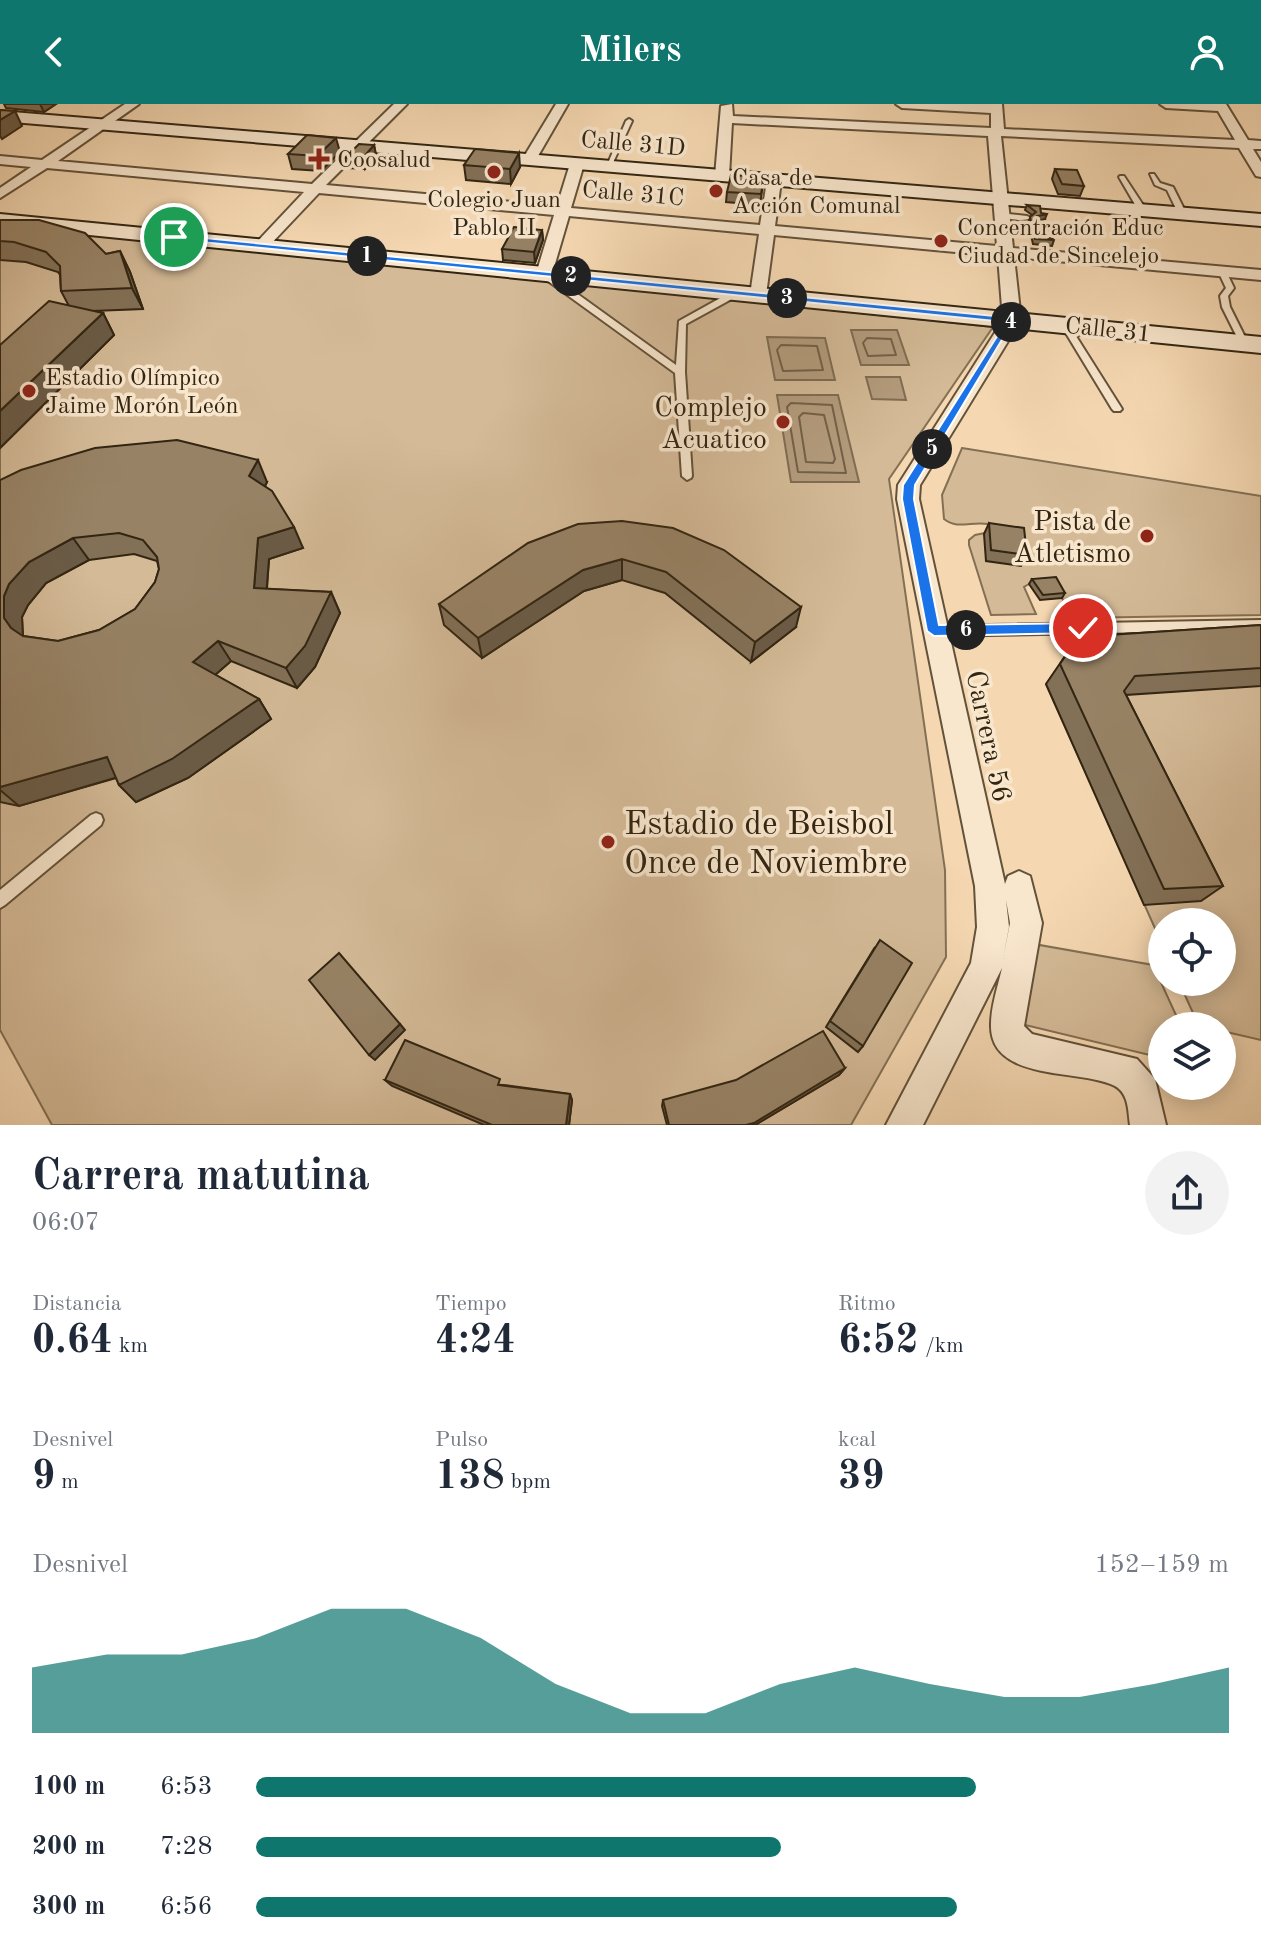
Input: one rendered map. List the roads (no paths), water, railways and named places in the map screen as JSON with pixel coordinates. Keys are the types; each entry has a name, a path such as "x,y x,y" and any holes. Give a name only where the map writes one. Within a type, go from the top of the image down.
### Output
{"street":[{"path":"0,194 133,104"},
{"path":"261,246 356,146 401,104"},
{"path":"529,160 561,105 541,104"},
{"path":"722,176 727,104"},
{"path":"902,104 990,108 988,131 994,133"},
{"path":"1166,104 1222,106 1261,173"},
{"name":"Calle 31D","path":"0,116 722,176 1001,207 1143,211 1261,220"},
{"path":"724,119 1261,145"},
{"path":"994,133 1012,320"},
{"name":"Calle 31C","path":"0,160 1005,251 1052,247 1261,275"},
{"path":"544,274 577,164"},
{"path":"747,294 767,230 774,181"},
{"name":"Calle 31","path":"0,220 1253,344"},
{"name":"Carrera 56","path":"904,1125 986,967 993,927 990,886 934,631 908,499 909,485 1012,320"},
{"path":"1019,886 1026,923 1007,1026 1012,1039 1024,1049 1125,1071 1143,1091 1148,1125"}],"lane":[{"path":"608,167 629,121"},
{"path":"1152,175 1157,184 1170,189 1182,213"},
{"path":"1122,177 1143,211"},
{"path":"1001,207 1027,218"},
{"path":"1041,225 1052,247"},
{"path":"1222,271 1230,288 1224,296 1226,307 1253,344"},
{"path":"544,274 680,372"},
{"path":"687,476 680,372 682,323 747,294"},
{"path":"1065,325 1117,409"},
{"path":"934,631 1261,625"},
{"path":"0,900 96,820"}],"water":[{"path":"851,330 897,330 909,365 861,365"},
{"path":"767,337 825,338 835,380 775,380"},
{"path":"866,377 900,377 906,400 872,399"},
{"path":"777,395 838,395 859,482 791,482"}],"place":[{"name":"Coosalud","path":"319,159"},
{"name":"Colegio Juan Pablo II","path":"494,172"},
{"name":"Casa de Acción Comunal","path":"716,191"},
{"name":"Concentración Educ Ciudad de Sincelejo","path":"941,241"},
{"name":"Estadio Olímpico Jaime Morón León","path":"29,391"},
{"name":"Complejo Acuatico","path":"783,422"},
{"name":"Pista de Atletismo","path":"1147,536"},
{"name":"Estadio de Beisbol Once de Noviembre","path":"608,842"}]}
